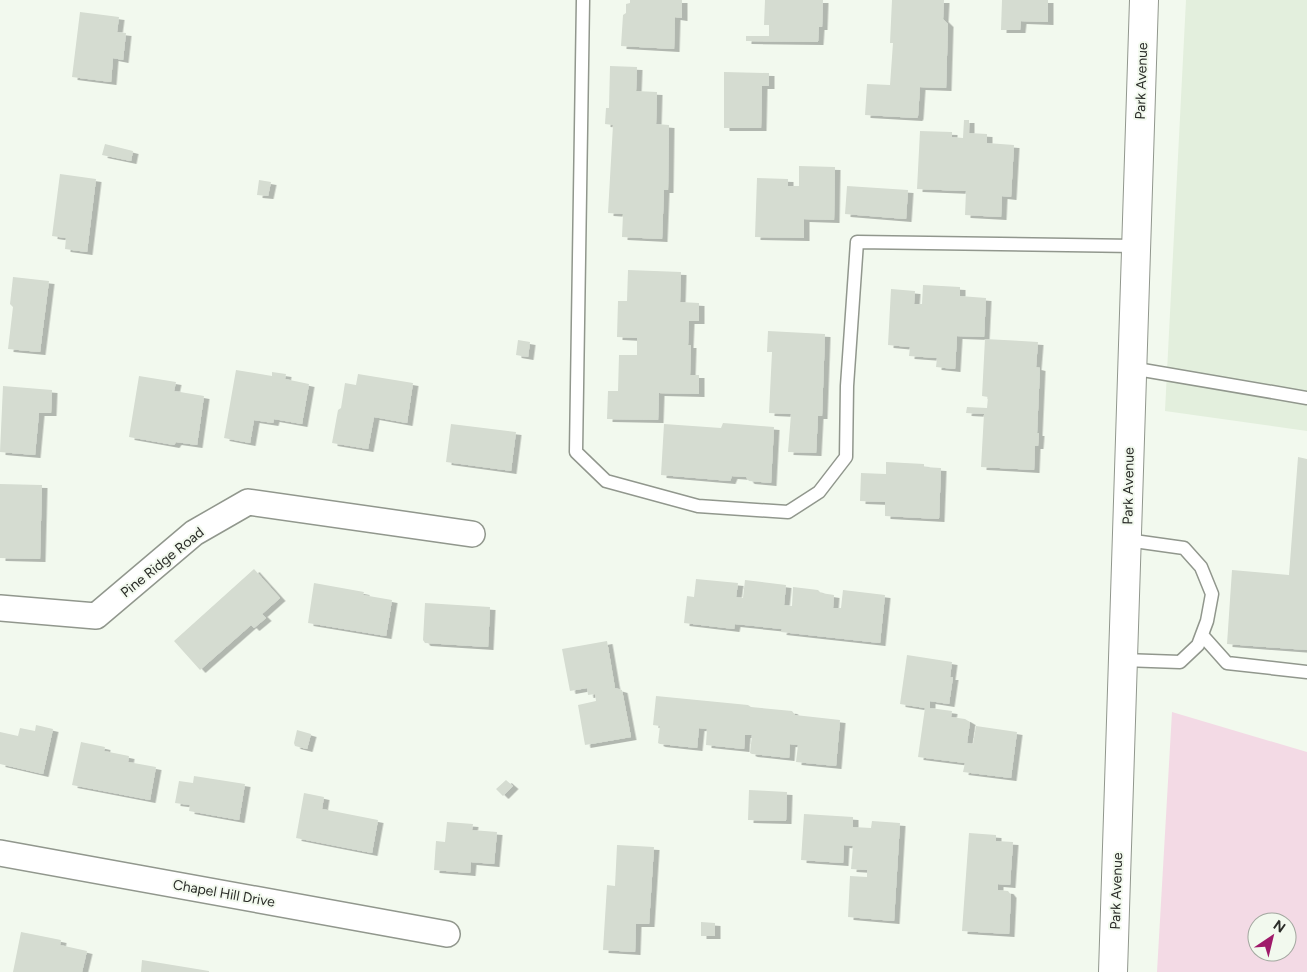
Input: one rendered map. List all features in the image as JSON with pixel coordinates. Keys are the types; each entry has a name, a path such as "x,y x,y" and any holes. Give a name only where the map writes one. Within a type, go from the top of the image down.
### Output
{"main road":[{"name":"Park Avenue","path":"1113,972 1144,0"}],"street":[{"name":"Pine Ridge Road","path":"0,608 96,616 194,533 248,502 472,534"},
{"name":"Chapel Hill Drive","path":"0,853 447,934"}],"lane":[{"path":"584,0 576,452 606,481 698,506 788,512 819,492 846,457 847,386 857,242 1135,246"},
{"path":"1131,368 1307,398"},
{"path":"1123,660 1180,662 1198,645 1207,620 1212,594 1201,567 1184,548 1127,540"},
{"path":"1202,634 1227,663 1307,672"}],"shaded area":[{"path":"1186,0 1307,0 1307,431 1165,411"},
{"path":"1172,712 1307,752 1307,972 1157,972"}],"building":[{"path":"630,0 682,0 682,18 675,17 674,49 621,46 623,15 626,13 626,4 630,3"},
{"path":"765,0 823,0 822,27 819,27 818,42 746,41 746,36 769,36 769,25 764,25"},
{"path":"892,0 944,0 943,19 948,24 946,88 920,87 917,118 865,115 867,84 890,85 893,43 890,43"},
{"path":"1002,0 1048,0 1048,22 1021,21 1020,30 1001,30"},
{"path":"80,12 119,17 117,32 126,33 123,60 113,58 111,82 72,77"},
{"path":"610,66 637,67 636,91 657,92 656,124 669,125 668,190 664,190 662,239 622,237 623,214 608,213 613,125 605,124 606,108 609,108"},
{"path":"724,72 769,73 769,86 762,86 761,128 724,128"},
{"path":"964,120 969,120 969,133 987,134 987,143 1014,145 1011,197 1002,196 1001,217 965,215 966,191 917,189 920,131 952,132 952,137 963,138"},
{"path":"105,144 133,151 131,161 102,155"},
{"path":"799,166 835,167 834,220 804,219 804,238 755,237 757,178 788,179 788,186 799,186"},
{"path":"60,174 96,179 87,252 65,249 66,238 52,236"},
{"path":"259,180 271,182 268,196 257,195"},
{"path":"847,186 908,190 906,219 845,214"},
{"path":"628,270 681,272 680,302 699,303 699,321 689,321 688,345 691,345 690,375 699,375 699,394 659,393 658,420 607,419 608,391 618,391 619,355 637,355 637,338 617,337 618,301 627,301"},
{"path":"13,277 49,281 40,352 8,349 13,307 10,304"},
{"path":"923,285 960,287 960,296 986,298 984,337 957,336 955,369 936,367 937,358 909,356 910,347 888,345 891,289 915,291 914,304 922,304"},
{"path":"768,331 825,334 822,416 818,416 816,453 788,452 791,414 769,413 772,352 767,352"},
{"path":"985,339 1038,342 1036,367 1040,368 1037,433 1039,433 1038,446 1035,446 1034,470 981,467 984,414 966,413 967,407 987,408 988,397 982,396"},
{"path":"518,340 530,342 528,357 516,355"},
{"path":"236,370 272,376 272,372 286,374 285,379 309,384 302,424 274,419 273,423 254,420 250,443 224,438"},
{"path":"358,374 413,383 407,423 374,417 368,449 332,443 345,383 356,385"},
{"path":"139,376 176,382 174,391 204,396 197,445 176,442 174,445 129,437"},
{"path":"3,386 52,390 51,413 39,413 35,455 0,452"},
{"path":"723,423 774,427 771,483 749,481 746,477 732,476 730,481 661,475 664,424 721,428"},
{"path":"451,424 516,432 511,471 446,462"},
{"path":"1298,457 1307,459 1307,650 1227,644 1232,570 1289,575"},
{"path":"886,462 924,464 924,467 941,468 939,519 885,516 885,502 860,501 861,473 886,474"},
{"path":"0,484 42,485 40,559 0,558"},
{"path":"254,569 280,598 262,614 266,618 254,628 251,625 200,670 174,641"},
{"path":"696,579 738,583 736,597 743,598 745,580 786,585 784,605 792,606 793,587 818,590 821,593 834,595 833,608 841,608 843,590 885,595 880,643 781,632 782,629 735,624 734,629 684,623 687,596 694,597"},
{"path":"314,583 364,592 363,595 392,600 386,636 308,623"},
{"path":"425,603 490,607 488,647 425,643 423,640"},
{"path":"607,641 615,688 622,690 631,737 585,745 578,705 596,701 595,694 588,695 587,688 570,691 562,649"},
{"path":"907,655 952,662 950,677 953,677 949,704 930,701 930,708 952,711 951,717 965,719 970,722 967,743 973,744 976,726 1017,732 1011,778 963,772 965,763 918,757 925,708 900,704"},
{"path":"656,696 748,705 751,707 792,711 795,715 840,720 836,766 796,762 798,745 790,744 789,758 752,754 750,753 752,735 745,735 744,749 706,745 707,729 699,728 697,748 660,744 658,743 660,726 653,725"},
{"path":"36,725 53,729 43,774 0,764 0,732 18,736 20,728 35,731"},
{"path":"297,730 311,734 307,749 295,746"},
{"path":"81,742 105,747 104,751 129,756 128,762 156,767 150,800 72,785"},
{"path":"194,776 245,784 239,820 189,811 190,805 175,803 179,781 193,783"},
{"path":"506,780 513,786 503,796 496,789"},
{"path":"749,790 787,792 786,821 748,820"},
{"path":"304,793 324,797 322,809 378,820 372,853 296,838"},
{"path":"804,814 853,817 853,827 871,828 872,821 900,823 894,921 848,917 850,876 867,877 867,870 851,869 853,846 844,845 843,863 801,860"},
{"path":"447,822 473,824 472,830 497,832 494,864 471,862 470,873 434,870 436,841 445,842"},
{"path":"969,833 996,835 996,841 1013,842 1010,885 998,884 998,890 1008,891 1011,895 1009,934 962,931"},
{"path":"617,845 654,847 649,924 636,924 635,952 603,950 607,885 615,886"},
{"path":"701,922 715,923 715,936 701,936"},
{"path":"21,932 61,940 60,945 87,951 82,972 13,972"},
{"path":"142,960 209,971 209,972 141,972"}]}
